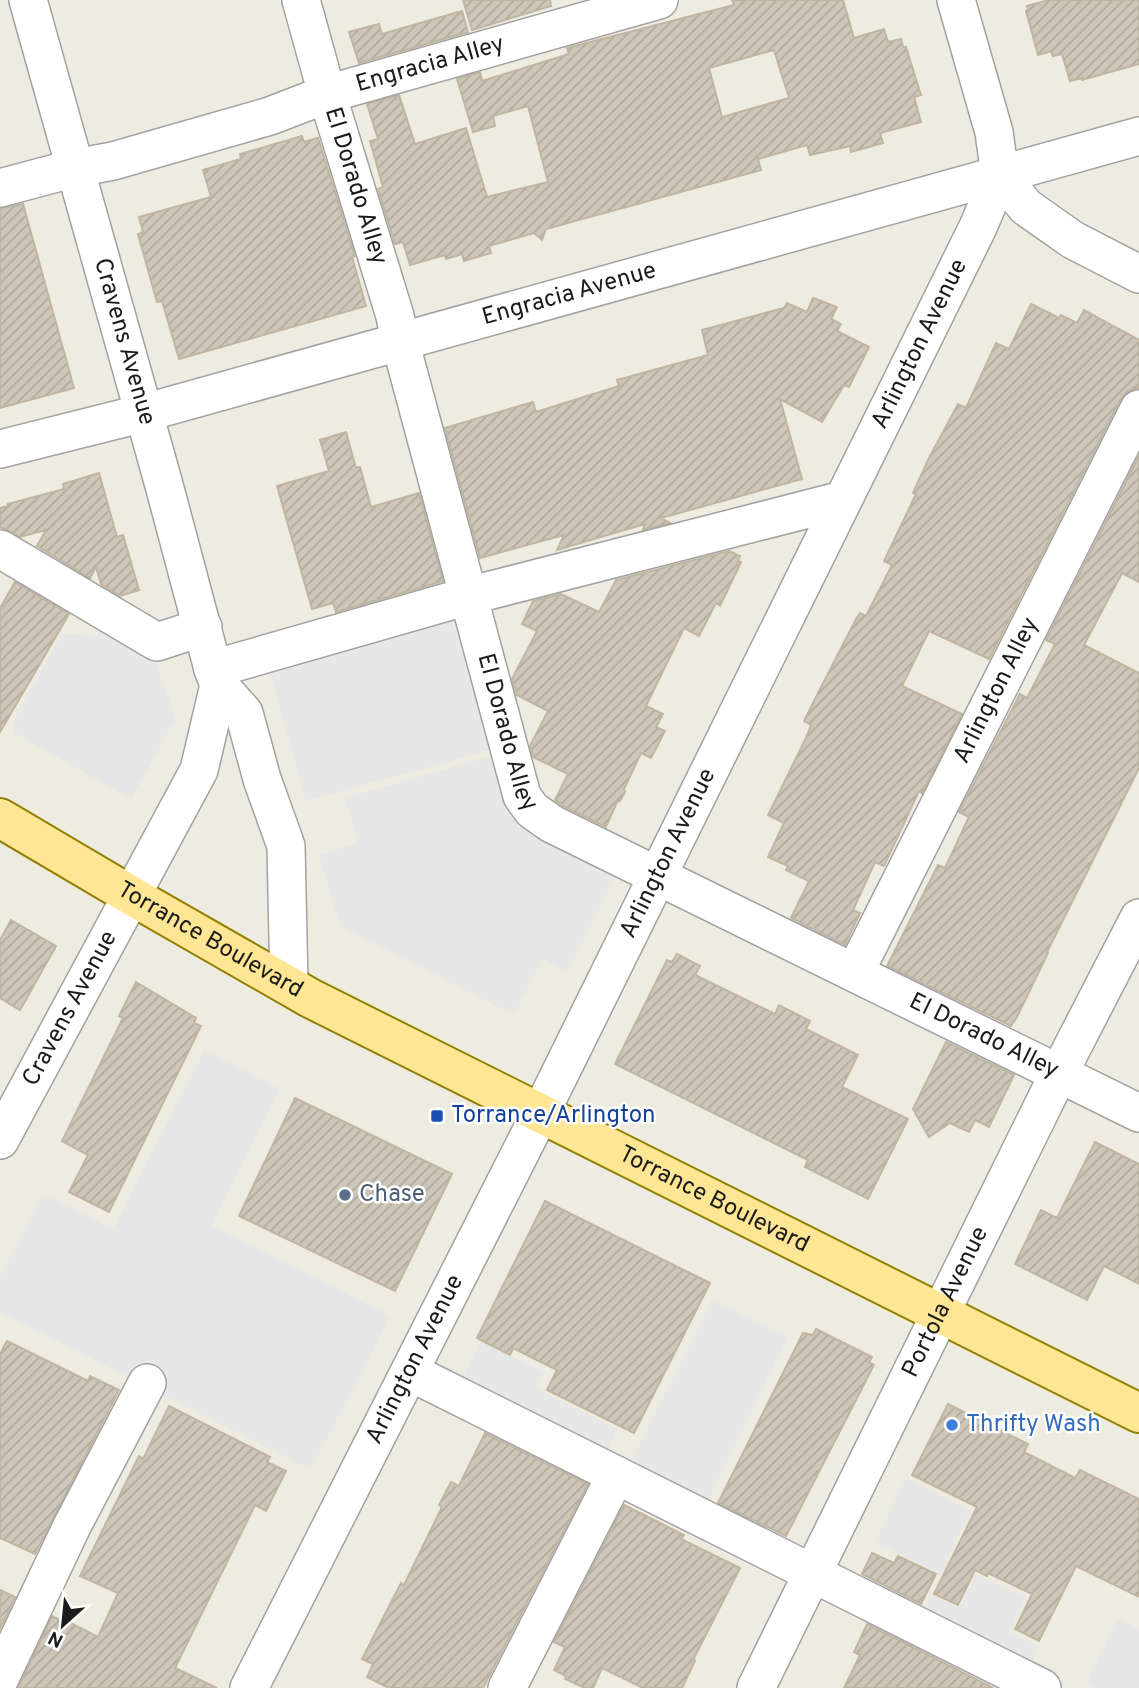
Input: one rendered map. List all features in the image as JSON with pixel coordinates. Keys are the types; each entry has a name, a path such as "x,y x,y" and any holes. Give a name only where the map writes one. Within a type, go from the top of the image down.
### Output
{"main road":[{"name":"Torrance Boulevard","path":"0,818 289,986 1139,1413"}],"street":[{"name":"Cravens Avenue","path":"28,0 216,677 244,713 262,779 286,846 289,986"},
{"name":"El Dorado Alley","path":"301,0 395,316 468,596 467,650 483,713 522,796 532,810 552,824 657,877 1139,1113"},
{"name":"Engracia Alley","path":"0,188 113,161 270,116 327,94 659,0"},
{"path":"956,0 994,132 1000,175 1026,207 1073,240 1139,274"},
{"name":"Engracia Avenue","path":"0,449 144,413 1139,136"},
{"name":"Arlington Avenue","path":"249,1688 540,1114 978,227 1000,175"},
{"name":"Arlington Alley","path":"855,972 1139,410"},
{"path":"216,677 468,596 843,500"},
{"path":"0,549 157,642 203,627"},
{"name":"Cravens Avenue","path":"0,1140 199,769 216,677"},
{"name":"Portola Avenue","path":"755,1688 1059,1073 1139,918"},
{"path":"410,1372 813,1573 1022,1684"},
{"path":"0,1678 72,1526 147,1383"},
{"path":"507,1688 616,1475"}],"shaded area":[{"path":"456,613 494,749 306,801 268,665"},
{"path":"101,626 152,653 176,718 131,799 14,733 13,721 62,634 96,636"},
{"path":"496,755 517,826 616,876 568,971 543,959 514,1015 340,926 319,855 358,843 345,798"},
{"path":"204,1051 280,1089 211,1225 390,1316 311,1470 0,1312 0,1277 42,1194 113,1229"},
{"path":"712,1300 788,1337 708,1501 630,1463"},
{"path":"481,1341 543,1372 536,1388 618,1429 602,1460 458,1387"},
{"path":"906,1478 971,1510 940,1574 875,1542"},
{"path":"976,1574 1026,1598 1009,1632 1039,1646 1026,1673 918,1620 931,1595 959,1608"},
{"path":"1118,1618 1139,1629 1139,1688 1096,1688 1086,1683"}],"building":[{"path":"463,0 550,0 551,6 472,30"},
{"path":"732,0 843,0 854,38 884,29 888,42 901,39 921,95 914,97 921,122 880,133 883,143 851,152 850,146 810,155 807,145 758,159 761,170 546,229 542,240 534,233 489,246 491,253 464,261 462,254 446,259 445,255 410,265 403,242 395,244 378,189 383,187 370,141 378,139 367,104 399,95 415,144 466,128 487,197 548,182 528,106 493,116 495,126 473,132 457,79 480,72 482,81 569,54 567,48 734,5","holes":["774,50 789,98 722,117 709,68"]},
{"path":"1049,0 1139,0 1139,64 1070,81 1062,54 1053,56 1051,51 1038,55 1026,11 1027,6"},
{"path":"462,11 468,32 359,63 349,32 379,24 382,34"},
{"path":"302,136 304,142 318,138 355,256 352,257 366,306 179,359 162,301 157,302 138,234 143,232 139,217 211,197 203,170 241,159 240,154"},
{"path":"23,204 74,388 0,408 0,208"},
{"path":"813,298 837,307 831,319 841,324 837,331 869,347 849,387 844,385 822,422 780,399 802,479 661,518 670,523 643,530 645,524 557,550 564,535 480,558 445,428 533,402 536,412 619,386 617,380 708,355 702,330 784,308 787,303 807,312"},
{"path":"1031,304 1059,318 1061,315 1077,323 1084,310 1139,340 1139,388 1128,391 1120,400 989,659 929,631 902,686 962,714 922,793 919,791 884,866 875,862 853,910 860,913 845,945 791,918 809,881 786,870 788,866 768,857 784,823 768,815 811,725 804,721 856,619 860,613 866,616 892,565 884,561 916,494 913,493 929,458 958,404 966,408 996,343 1009,349"},
{"path":"346,432 356,468 360,467 371,507 419,493 443,581 336,612 333,603 312,609 277,486 329,471 320,440"},
{"path":"1139,456 1139,582 1122,573 1084,645 1139,673 1139,768 1011,1026 887,966 938,865 945,868 969,817 959,812 1020,694 1027,698 1055,644 1046,640"},
{"path":"99,473 117,537 123,535 139,590 120,596 101,584 96,567 90,578 37,546 46,530 20,537 0,527 0,508 64,489 63,484"},
{"path":"729,551 740,556 738,561 741,562 720,606 716,603 699,636 684,628 646,706 663,714 656,727 665,731 651,758 641,753 625,792 617,802 606,827 563,806 555,800 568,774 533,757 530,746 548,711 517,695 512,679 537,631 522,624 533,601 561,594 599,612 616,580"},
{"path":"15,582 69,614 0,732 0,608"},
{"path":"11,920 56,946 20,1010 0,998 0,940"},
{"path":"677,954 700,966 695,975 775,1014 779,1005 810,1021 806,1029 858,1055 842,1087 908,1119 868,1199 805,1167 808,1160 615,1064 667,960 672,962"},
{"path":"136,982 196,1018 194,1023 201,1026 109,1212 69,1192 88,1155 62,1141 123,1018 119,1016"},
{"path":"946,1042 1014,1075 989,1127 975,1120 969,1132 950,1123 929,1137 913,1109"},
{"name":"Chase","path":"295,1098 452,1174 395,1291 239,1216"},
{"path":"1095,1142 1139,1164 1139,1284 1104,1266 1087,1300 1015,1264 1041,1210 1057,1218"},
{"path":"545,1201 710,1283 634,1433 547,1390 557,1370 513,1348 510,1355 477,1338"},
{"path":"816,1329 872,1357 869,1362 874,1365 786,1536 718,1503 803,1333 813,1335"},
{"path":"7,1341 88,1381 90,1376 119,1390 35,1554 0,1538 0,1354"},
{"path":"948,1404 1028,1444 1024,1452 1075,1478 1080,1470 1139,1499 1139,1597 1076,1566 1039,1641 1015,1629 1032,1594 988,1573 987,1576 975,1570 958,1605 934,1594 977,1507 912,1475"},
{"path":"169,1406 270,1457 267,1462 286,1471 266,1511 255,1505 175,1668 217,1688 18,1688 52,1616 98,1637 118,1593 80,1576 139,1456 143,1459"},
{"path":"485,1433 588,1484 483,1688 389,1688 367,1677 373,1664 362,1659 401,1583 404,1585 442,1507 439,1505 451,1482 459,1486"},
{"path":"624,1505 684,1535 681,1539 740,1568 693,1660 695,1661 682,1688 643,1688 602,1668 593,1688 585,1688 565,1679 566,1676 554,1670 565,1647 554,1642"},
{"path":"872,1553 894,1563 898,1556 936,1574 921,1604 862,1574"},
{"path":"0,1590 15,1597 0,1629"},
{"path":"867,1624 993,1688 844,1688 860,1655 854,1652"}],"place":[{"name":"Torrance/Arlington","path":"437,1116"},
{"name":"Chase","path":"345,1195"},
{"name":"Thrifty Wash","path":"952,1425"}]}
